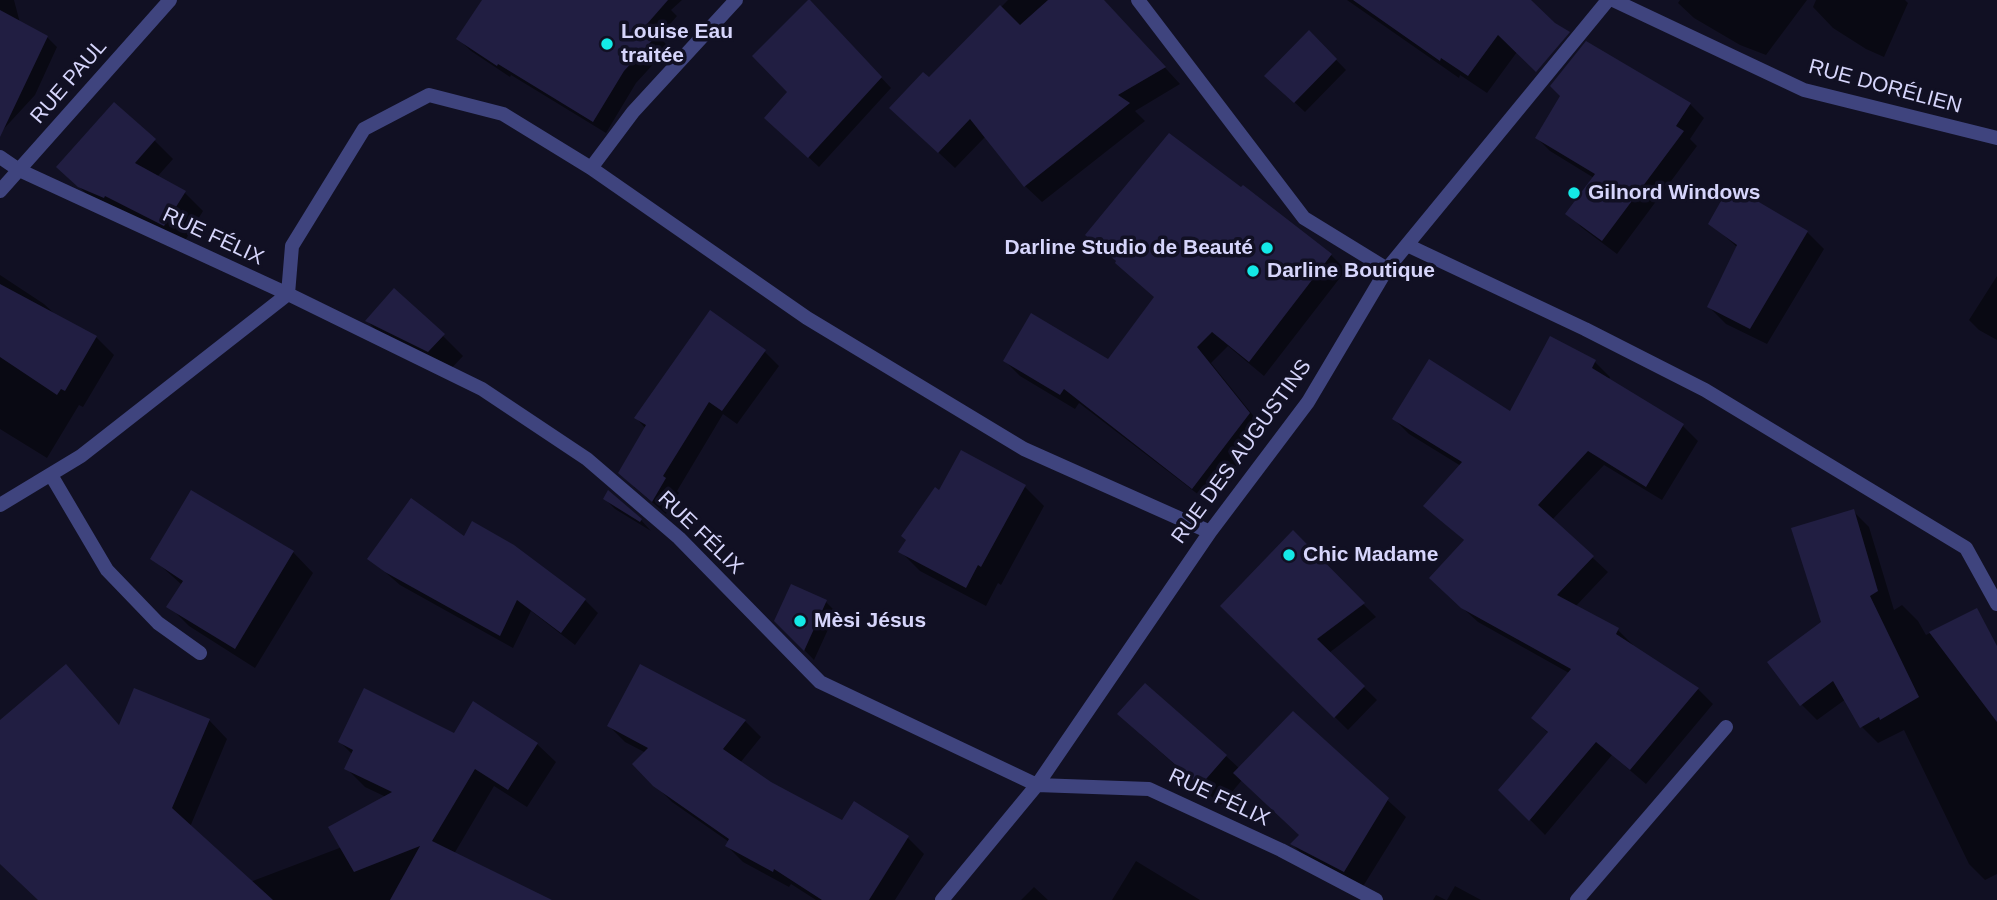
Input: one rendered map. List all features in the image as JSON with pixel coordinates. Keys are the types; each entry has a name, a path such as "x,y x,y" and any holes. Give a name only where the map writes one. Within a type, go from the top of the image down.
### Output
{"street":[{"name":"RUE PAUL","path":"0,191 170,0"},
{"path":"591,168 633,112 736,0"},
{"path":"1138,0 1304,218 1387,268"},
{"name":"RUE DES AUGUSTINS","path":"942,900 1037,785 1210,532 1308,402 1387,268 1611,0"},
{"name":"RUE DORÉLIEN","path":"1611,0 1804,90 1997,138"},
{"path":"0,505 81,456 288,294 292,246 364,129 429,95 503,114 591,168 807,318 1024,449 1210,532"},
{"name":"RUE FÉLIX","path":"0,157 19,170 288,294 482,389 587,459 679,538 820,682 1037,785 1150,789 1281,850 1376,900"},
{"path":"1407,245 1585,329 1705,390 1966,548 1997,604"},
{"path":"51,475 107,570 158,623 200,653"},
{"path":"1577,900 1726,727"}],"building":[{"path":"482,0 668,0 647,24 658,34 624,71 593,122 456,39"},
{"path":"808,0 882,77 808,158 764,118 787,92 752,56"},
{"path":"1048,0 1104,0 1166,67 1118,95 1130,103 1024,187 970,119 938,153 889,108 923,72 929,77 1000,5 1020,25"},
{"path":"1353,0 1531,0 1555,23 1570,32 1536,72 1498,35 1468,76 1441,58 1440,61"},
{"path":"0,10 48,36 0,137"},
{"path":"1309,30 1337,59 1294,103 1264,76"},
{"path":"1586,41 1691,103 1676,126 1684,131 1602,241 1565,214 1595,174 1535,138 1560,96 1550,86"},
{"path":"114,102 156,139 135,163 186,191 164,226 105,196 104,198 78,187 56,167"},
{"path":"1169,133 1241,187 1243,185 1332,254 1249,362 1212,332 1197,347 1250,413 1192,489 1064,389 1060,395 1003,361 1031,313 1108,359 1154,297 1085,235"},
{"path":"1730,185 1808,231 1750,329 1707,307 1737,245 1708,224"},
{"path":"0,284 97,336 65,391 61,389 57,395 0,357"},
{"path":"394,288 445,334 428,352 365,321"},
{"path":"710,310 766,350 722,411 709,402 663,476 666,478 652,502 618,473 646,425 634,418"},
{"path":"1550,336 1596,360 1592,368 1684,424 1646,487 1588,451 1538,505 1594,556 1557,595 1619,628 1616,634 1699,688 1630,770 1596,742 1529,821 1498,790 1548,732 1531,718 1571,669 1461,608 1429,578 1464,540 1423,506 1462,462 1392,419 1429,359 1510,411"},
{"path":"961,450 1026,485 981,567 978,565 966,588 898,552 906,540 901,536 935,487 939,490"},
{"path":"191,490 294,551 235,649 166,607 183,581 150,559"},
{"path":"608,490 642,519 640,522 603,499"},
{"path":"411,498 464,536 472,521 514,545 586,599 561,633 517,600 500,636 385,572 367,559"},
{"path":"1854,509 1878,591 1870,596 1919,697 1880,720 1879,717 1860,728 1833,681 1800,706 1767,662 1821,622 1791,528"},
{"path":"1293,530 1365,603 1317,639 1365,686 1334,718 1220,606"},
{"path":"791,584 827,600 804,651 774,621"},
{"path":"1977,608 1997,646 1997,722 1929,632"},
{"path":"66,664 119,725 134,688 210,719 172,808 273,900 38,900 0,864 0,720"},
{"path":"640,664 746,720 723,749 771,782 842,820 854,801 909,836 869,900 822,900 774,869 773,872 725,846 729,839 653,786 632,764 648,748 607,726"},
{"path":"1145,683 1227,755 1200,786 1117,714"},
{"path":"364,688 454,733 473,701 538,743 508,790 475,769 432,841 552,900 390,900 420,846 354,872 328,827 392,792 344,769 353,750 338,742"},
{"path":"1293,711 1389,798 1344,872 1290,844 1299,835 1233,773"}],"place":[{"name":"Louise Eau traitée","path":"607,44"},
{"name":"Gilnord Windows","path":"1574,193"},
{"name":"Darline Studio de Beauté","path":"1267,248"},
{"name":"Darline Boutique","path":"1253,271"},
{"name":"Chic Madame","path":"1289,555"},
{"name":"Mèsi Jésus","path":"800,621"}]}
